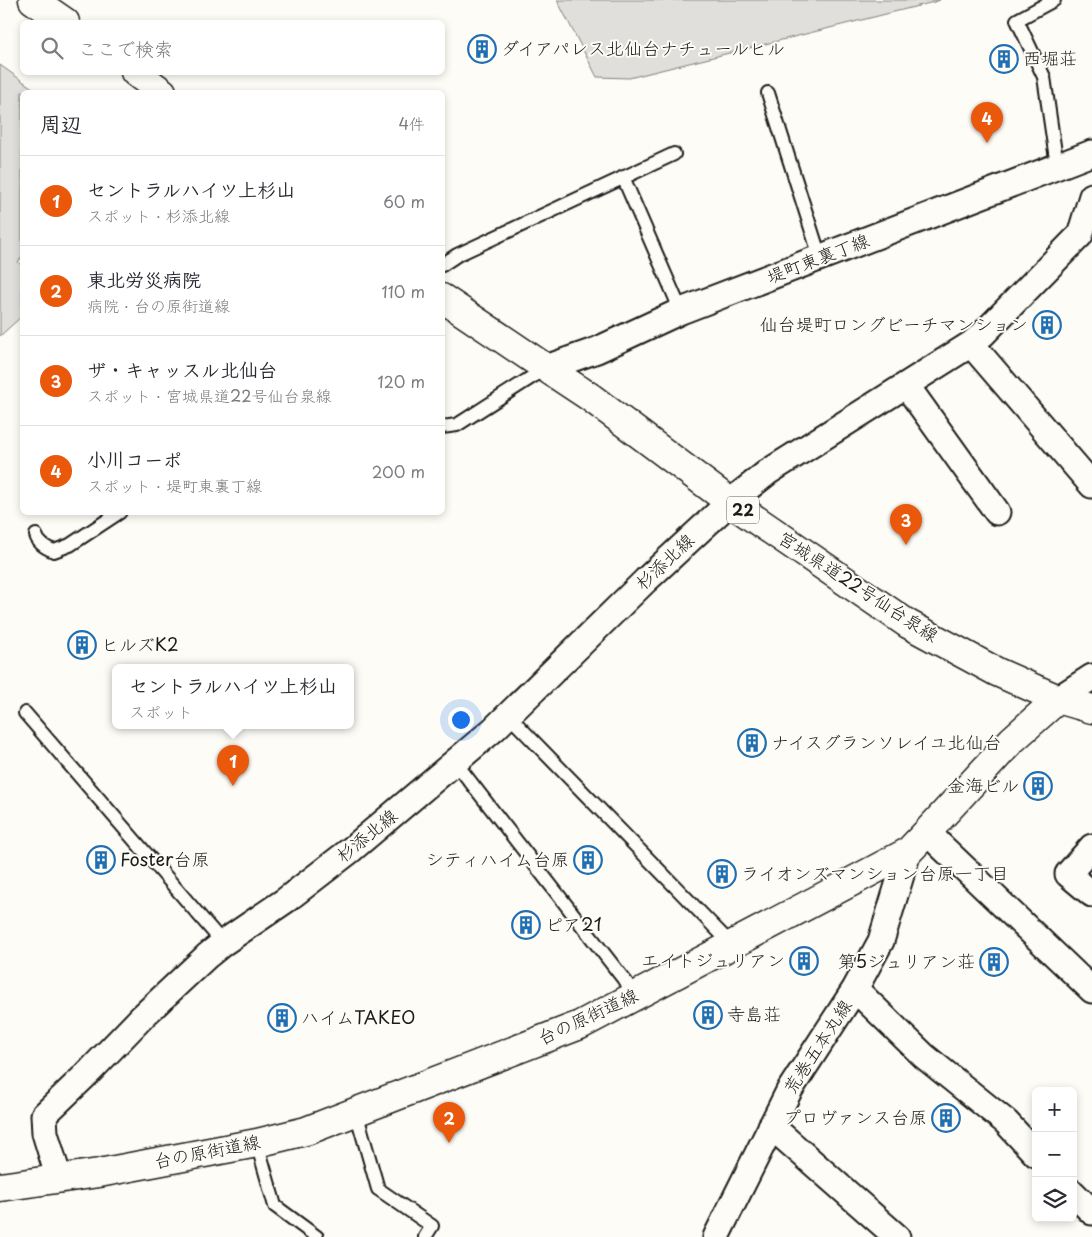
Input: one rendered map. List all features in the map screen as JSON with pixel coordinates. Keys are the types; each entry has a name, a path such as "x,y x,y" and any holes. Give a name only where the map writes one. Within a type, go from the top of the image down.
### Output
{"street":[{"path":"139,75 159,90"},
{"name":"堤町東裏丁線","path":"546,368 597,350 681,311 1092,153"},
{"name":"杉添北線","path":"59,1178 45,1133 44,1115 143,1016 223,943 286,900 352,849 494,729 646,580 730,502 768,472 971,344 983,334 1080,235 1092,196"},
{"name":"宮城県道22号仙台泉線","path":"445,300 590,397 730,502 908,624 997,672 1058,699 1092,709"},
{"path":"971,344 1092,485"},
{"path":"906,385 997,512"},
{"name":"台の原街道線","path":"0,1187 99,1173 257,1143 306,1131 580,1025 908,852 1012,740 1058,699 1092,677"},
{"path":"928,832 1092,990"},
{"path":"1092,847 1068,874 1092,894"},
{"name":"荒巻五本丸線","path":"716,1237 789,1091 855,989 881,941 908,852"},
{"path":"855,989 924,1056 1006,1122 1032,1150"},
{"path":"771,1126 897,1237"},
{"path":"1077,1197 1092,1212"}],"lane":[{"path":"1054,0 1017,20 1044,77 1057,166"},
{"path":"768,93 820,258"},
{"path":"445,263 457,255 674,154"},
{"path":"623,177 681,311"},
{"path":"445,426 457,424 546,368"},
{"path":"36,535 45,547 54,551 70,545 115,515"},
{"path":"25,713 223,943"},
{"path":"508,715 732,945"},
{"path":"455,762 636,995"},
{"path":"356,1112 378,1189 432,1226 425,1237"},
{"path":"257,1143 275,1206 318,1237"}],"shaded area":[{"path":"557,0 940,0 629,78 597,77"},
{"path":"0,65 35,90 20,90 20,260 18,262 20,264 20,318 0,336"}],"place":[{"name":"ダイアパレス北仙台ナチュールヒル","path":"482,49"},
{"name":"西堀荘","path":"1004,59"},
{"name":"小川コーポ","path":"987,143"},
{"name":"仙台堤町ロングビーチマンション","path":"1047,325"},
{"name":"ザ・キャッスル北仙台","path":"906,545"},
{"name":"ヒルズK2","path":"82,645"},
{"name":"ナイスグランソレイユ北仙台","path":"752,743"},
{"name":"セントラルハイツ上杉山","path":"233,786"},
{"name":"金海ビル","path":"1038,786"},
{"name":"Foster台原","path":"101,860"},
{"name":"シティハイム台原","path":"588,860"},
{"name":"ライオンズマンション台原一丁目","path":"722,874"},
{"name":"ピア21","path":"526,925"},
{"name":"エイトジュリアン","path":"804,961"},
{"name":"第5ジュリアン荘","path":"994,962"},
{"name":"寺島荘","path":"708,1015"},
{"name":"ハイムTAKEO","path":"282,1018"},
{"name":"プロヴァンス台原","path":"946,1118"},
{"name":"東北労災病院","path":"449,1143"}]}
